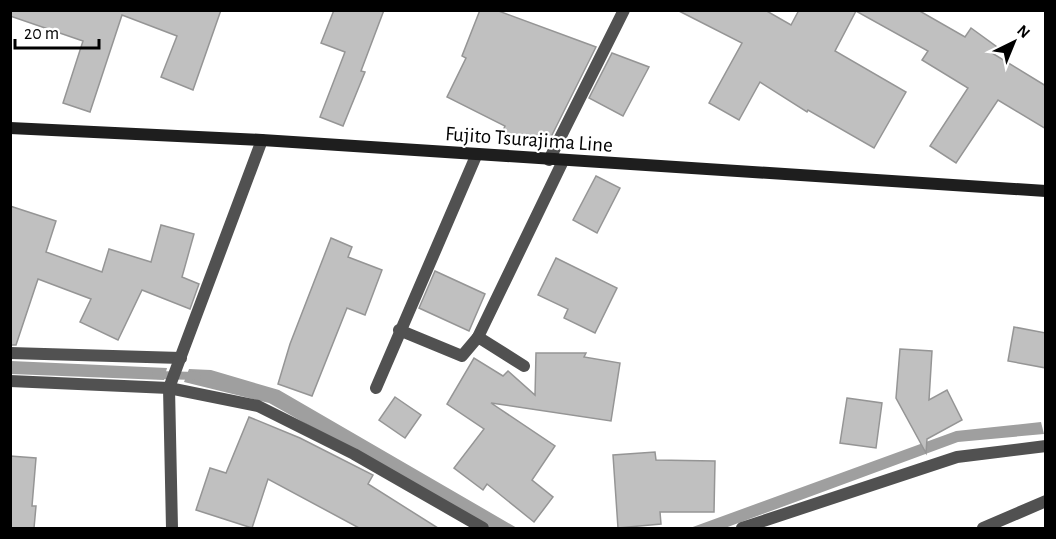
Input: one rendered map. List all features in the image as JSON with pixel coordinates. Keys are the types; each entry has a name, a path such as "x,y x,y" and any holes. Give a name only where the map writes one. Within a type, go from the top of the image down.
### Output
{"main road":[{"name":"Fujito Tsurajima Line","path":"10,128 262,140 476,156 1046,191"}],"street":[{"path":"549,160 624,10"},
{"path":"172,528 169,387 262,140"},
{"path":"376,388 399,330 476,156"},
{"path":"399,330 462,356 478,337 563,161"},
{"path":"478,337 524,366"},
{"path":"10,353 181,359"},
{"path":"10,381 169,387 258,406 354,454 483,528"},
{"path":"742,528 957,457 1046,447"},
{"path":"983,528 1046,501"}],"shaded area":[{"path":"11,361 167,368 164,380 11,374"},
{"path":"189,369 211,370 279,390 517,528 491,528 269,403 184,382"},
{"path":"1041,422 1044,434 958,442 725,528 690,528 956,431"}],"building":[{"path":"10,10 221,10 193,90 161,77 177,36 122,15 90,112 63,103 83,41 10,16"},
{"path":"334,10 384,10 361,71 365,72 343,126 320,117 345,52 321,43"},
{"path":"480,10 496,10 596,47 550,139 501,135 505,126 447,97 466,58 462,56"},
{"path":"677,10 765,10 791,25 799,10 918,10 965,37 971,28 997,47 992,53 1046,86 1046,129 998,100 956,163 930,146 968,88 922,60 928,51 856,11 835,51 906,92 874,148 808,110 807,112 760,82 739,120 709,103 742,43"},
{"path":"612,53 649,67 623,116 589,98"},
{"path":"596,176 620,188 597,233 573,220"},
{"path":"10,206 56,221 46,252 102,272 109,249 151,262 161,225 194,234 182,277 199,284 190,309 142,290 118,340 80,322 91,299 38,279 16,345 10,345"},
{"path":"331,238 352,247 348,257 382,270 365,315 347,308 312,396 278,384 290,344"},
{"path":"556,258 617,288 595,333 564,318 568,309 538,295"},
{"path":"435,271 485,294 469,331 419,308"},
{"path":"1014,327 1046,333 1046,368 1008,361"},
{"path":"900,349 932,351 929,400 947,390 962,420 927,439 926,453 896,398"},
{"path":"536,353 586,353 584,357 620,363 611,421 491,403 555,446 532,480 553,497 534,522 487,484 483,490 454,468 484,429 447,404 474,358 503,376 508,371 535,395"},
{"path":"395,397 421,415 405,438 379,420"},
{"path":"847,398 882,403 876,448 840,443"},
{"path":"249,417 300,438 373,475 368,484 438,528 359,528 268,479 252,528 196,510 210,468 226,473"},
{"path":"655,452 656,460 715,461 714,512 660,512 661,524 618,528 613,455"},
{"path":"10,456 36,458 32,506 36,506 34,528 10,528"}],"waterway":[{"path":"156,375 197,376"}]}
